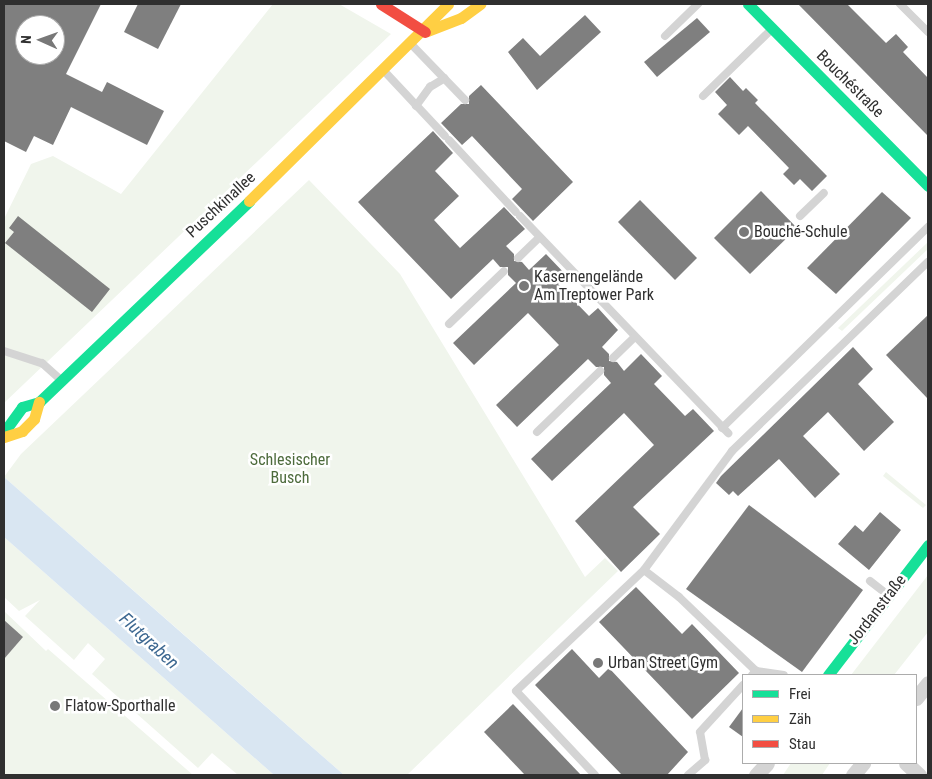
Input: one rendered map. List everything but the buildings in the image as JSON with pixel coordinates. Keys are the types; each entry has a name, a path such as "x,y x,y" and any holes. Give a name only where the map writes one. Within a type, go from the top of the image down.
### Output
{"main road":[{"path":"381,4 425,32"},
{"name":"Puschkinallee","path":"4,432 22,407 39,402 425,32 448,4"},
{"name":"Puschkinallee","path":"425,32 461,18 480,4"},
{"name":"Bouchéstraße","path":"748,4 928,186"},
{"name":"Puschkinallee","path":"4,438 22,430 34,419 39,402"},
{"name":"Jordanstraße","path":"829,674 928,545"}],"street":[{"path":"917,697 928,683"},
{"path":"756,775 766,764"},
{"path":"853,775 862,764"},
{"path":"907,764 919,775"}],"lane":[{"path":"665,36 698,4"},
{"path":"900,4 928,32"},
{"path":"704,96 772,28"},
{"path":"411,44 466,100"},
{"path":"384,71 725,430 928,227"},
{"path":"416,106 430,87 445,78"},
{"path":"800,216 824,193"},
{"path":"518,258 540,237"},
{"path":"595,775 516,691 644,570 732,451 928,262"},
{"path":"449,324 504,271"},
{"path":"613,358 635,337"},
{"path":"4,351 42,363 61,381"},
{"path":"537,432 600,371"},
{"path":"644,570 679,597 754,673 769,674"},
{"path":"870,581 888,595"},
{"path":"688,775 705,760 700,732 742,685"}],"green space":[{"path":"273,4 339,4 391,34 4,403 4,219 31,164 53,156 121,194"},
{"name":"Schlesischer Busch","path":"309,180 400,274 585,577 605,558 618,571 407,775 344,775 4,477 21,454"},
{"path":"928,242 928,249 842,331 838,328"},
{"path":"886,472 926,505 923,508 883,476"},
{"path":"4,537 274,775 238,775 212,753 198,768 92,674 105,659 88,643 74,660 25,616 40,600 19,611 4,597"},
{"path":"928,575 928,632 895,674 852,674"},
{"name":"Flatow-Sporthalle","path":"4,611 46,651 48,649 193,775 4,775"},
{"path":"790,764 829,764 822,775 783,775"}],"water":[{"name":"Flutgraben","path":"4,477 344,775 274,775 4,537"}],"traffic: fast":[{"path":"748,4 928,186"},
{"path":"4,432 22,407 39,402 249,201"},
{"path":"829,674 928,545"}],"traffic: slow":[{"path":"249,201 448,4"},
{"path":"427,31 461,18 480,4"},
{"path":"4,437 22,431 34,419 39,402"}],"traffic: jam":[{"path":"381,4 425,32"}],"place":[{"name":"Bouché-Schule","path":"744,232"},
{"name":"Kasernengelände Am Treptower Park","path":"524,286"},
{"name":"Urban Street Gym","path":"598,663"},
{"name":"Flatow-Sporthalle","path":"55,706"}]}
